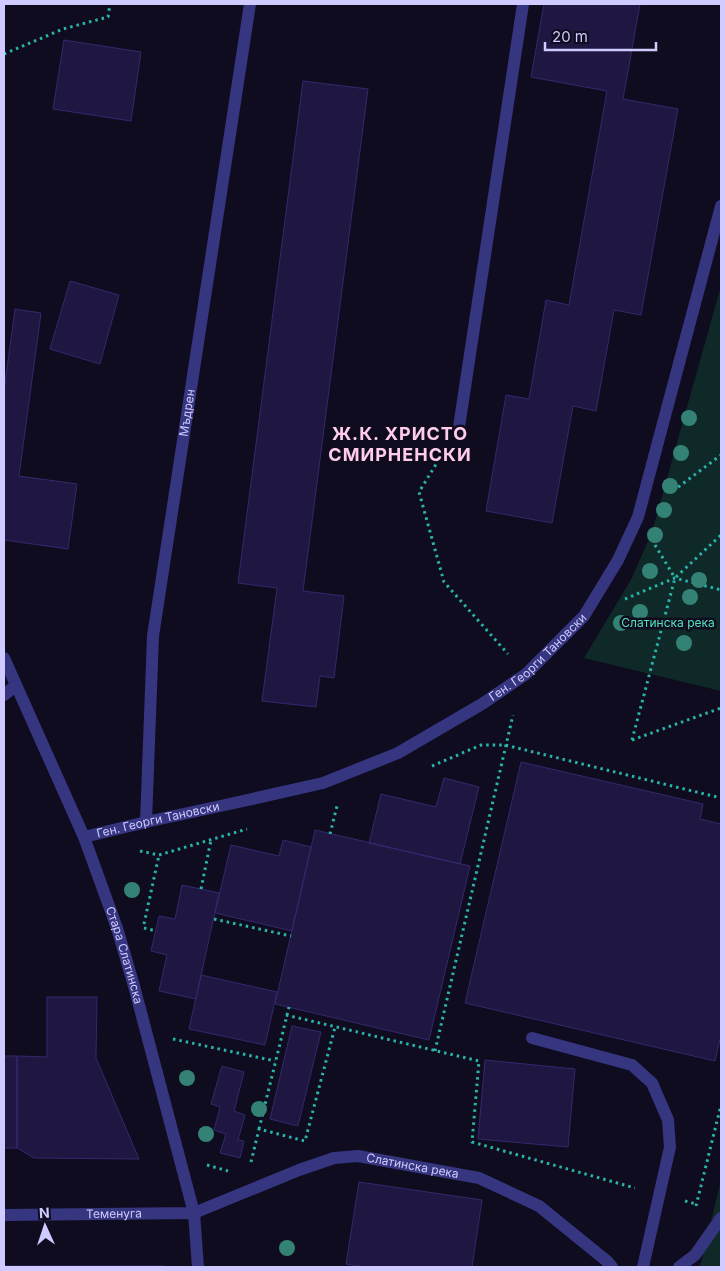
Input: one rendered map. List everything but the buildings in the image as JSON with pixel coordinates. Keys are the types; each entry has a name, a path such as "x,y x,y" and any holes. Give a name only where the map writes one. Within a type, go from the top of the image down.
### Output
{"street":[{"name":"Мъдрен","path":"146,822 153,636 250,4"},
{"path":"459,427 523,4"},
{"name":"Ген. Георги Тановски","path":"84,837 322,783 398,753 482,704 526,674 584,616 618,560 638,517 721,206"},
{"name":"Стара Слатинска","path":"4,658 84,837 117,928 194,1213 198,1267"},
{"path":"4,695 16,686"},
{"path":"532,1038 632,1065 652,1083 668,1120 670,1147 643,1267"},
{"name":"Слатинска река","path":"194,1213 299,1170 334,1158 358,1156 479,1178 539,1206 612,1267"},
{"name":"Теменуга","path":"4,1215 194,1213"},
{"path":"680,1267 695,1255 721,1218"}],"path":[{"path":"4,54 63,29 108,17 110,4"},
{"path":"459,427 418,492 444,582 526,674"},
{"path":"721,455 638,517 675,578 721,590"},
{"path":"584,616 675,578 721,534"},
{"path":"675,578 632,740 721,708"},
{"path":"435,1051 513,712"},
{"path":"429,767 481,745 505,745 721,798"},
{"path":"329,805 338,803 330,834"},
{"path":"131,848 159,855 247,829"},
{"path":"201,889 211,840"},
{"path":"142,934 159,855"},
{"path":"214,919 291,936"},
{"path":"456,925 463,927"},
{"path":"143,928 156,931"},
{"path":"446,971 452,973"},
{"path":"250,1166 288,1007"},
{"path":"286,1015 478,1061 472,1142 696,1204"},
{"path":"259,1129 305,1141 335,1027"},
{"path":"172,1047 169,1038 275,1062"},
{"path":"694,1211 721,1105"},
{"path":"204,1156 207,1166 231,1171"}],"green space":[{"name":"Слатинска река","path":"721,286 721,691 584,658 632,578 652,532"},
{"path":"721,1180 721,1267 700,1267"}],"district":[{"name":"Ж.К. ХРИСТО СМИРНЕНСКИ","path":"400,444"}]}
